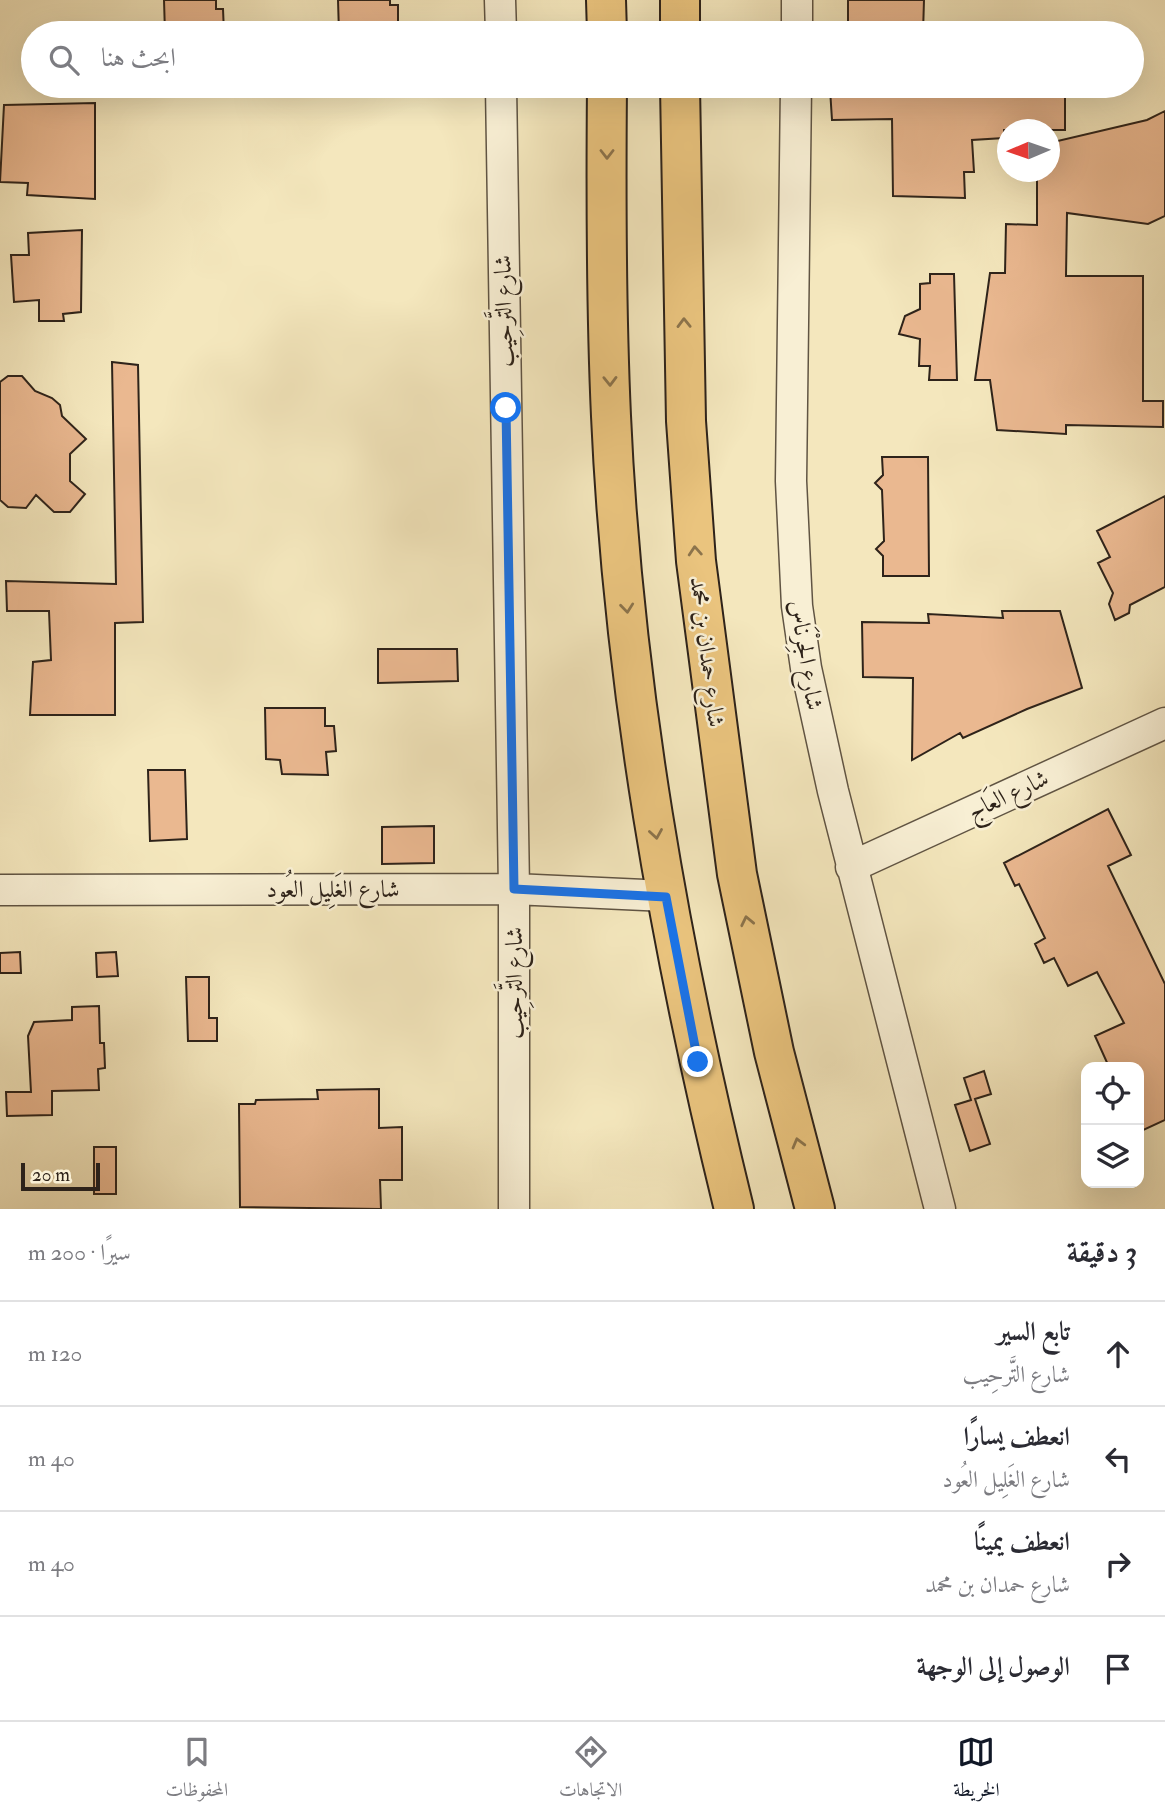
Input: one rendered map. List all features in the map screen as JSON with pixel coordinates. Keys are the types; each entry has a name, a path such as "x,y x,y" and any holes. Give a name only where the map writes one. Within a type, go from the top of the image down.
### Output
{"main road":[{"path":"606,0 607,21"},
{"path":"680,0 680,21"},
{"path":"607,98 606,229 612,431 639,723 666,897 698,1062 734,1209"},
{"name":"شارع حمدان بن محمد","path":"680,98 686,421 696,561 737,874 774,1052 815,1209"}],"street":[{"path":"500,0 501,21"},
{"path":"797,0 797,21"},
{"name":"شارع التَّرحِيب","path":"501,98 514,889 514,1209"},
{"name":"شارع الجِرْنَاس","path":"796,98 791,469 794,569 806,668 852,867 940,1209"},
{"name":"شارع العَاج","path":"852,867 1165,723"},
{"name":"شارع الغَلِيل العُود","path":"0,890 514,889 666,897"}],"building":[{"path":"164,0 216,0 216,9 223,9 224,21 165,21"},
{"path":"338,0 390,0 390,5 398,5 398,21 339,21"},
{"path":"848,0 924,0 923,21 848,21"},
{"path":"831,98 1065,98 1065,130 1060,130 1060,119 997,119 997,138 972,140 974,172 964,172 965,198 893,196 892,119 832,120"},
{"path":"95,103 95,199 27,195 28,183 0,182 4,105"},
{"path":"1165,111 1165,216 1148,224 1067,213 1066,276 1143,276 1143,401 1163,401 1163,427 1066,425 1066,434 997,430 990,380 975,380 990,273 1005,273 1006,224 1037,225 1037,182 1060,182 1060,140 1147,120"},
{"path":"82,230 81,312 63,314 64,321 39,321 39,300 14,302 11,255 29,255 28,233"},
{"path":"930,274 954,274 957,380 929,380 930,366 919,366 920,339 899,334 905,316 920,309 920,284 930,283"},
{"path":"112,362 138,365 143,622 115,623 115,715 30,715 33,662 51,660 49,611 7,611 6,581 116,584"},
{"path":"8,376 22,376 35,391 52,398 60,405 62,416 86,439 70,454 70,481 85,494 70,512 54,512 36,495 26,508 8,507 0,500 0,382"},
{"path":"882,457 928,457 929,576 883,576 883,556 876,549 884,541 882,490 875,483 883,475"},
{"path":"1165,496 1165,587 1130,605 1129,613 1115,620 1109,604 1113,593 1098,563 1110,557 1097,531"},
{"path":"1002,611 1060,611 1082,688 963,738 960,733 912,760 913,678 863,677 862,622 929,623 928,614 1003,618"},
{"path":"378,649 457,649 458,681 378,683"},
{"path":"265,708 325,708 325,726 334,726 336,751 326,752 328,775 282,774 280,760 266,759"},
{"path":"148,770 185,770 187,839 150,841"},
{"path":"1108,809 1131,855 1108,866 1165,984 1165,1120 1144,1130 1144,1062 1107,1062 1095,1036 1124,1023 1097,972 1068,986 1054,958 1044,963 1035,944 1045,938 1019,884 1015,886 1004,863"},
{"path":"434,826 434,863 382,864 382,827"},
{"path":"20,952 21,973 0,973 0,953"},
{"path":"116,952 118,976 97,977 96,953"},
{"path":"186,977 209,977 209,1018 217,1018 217,1041 188,1041"},
{"path":"99,1006 100,1043 104,1043 105,1068 98,1069 99,1090 52,1091 52,1115 7,1116 6,1092 31,1092 28,1036 34,1022 72,1020 72,1007"},
{"path":"984,1071 991,1094 975,1099 990,1144 970,1151 955,1105 971,1100 964,1078"},
{"path":"379,1089 379,1128 402,1127 402,1180 380,1180 381,1209 240,1207 239,1104 255,1104 256,1100 318,1099 317,1090"},
{"path":"94,1147 116,1147 116,1194 94,1194"}],"route":[{"path":"506,408 514,889 666,897 698,1062"}]}
